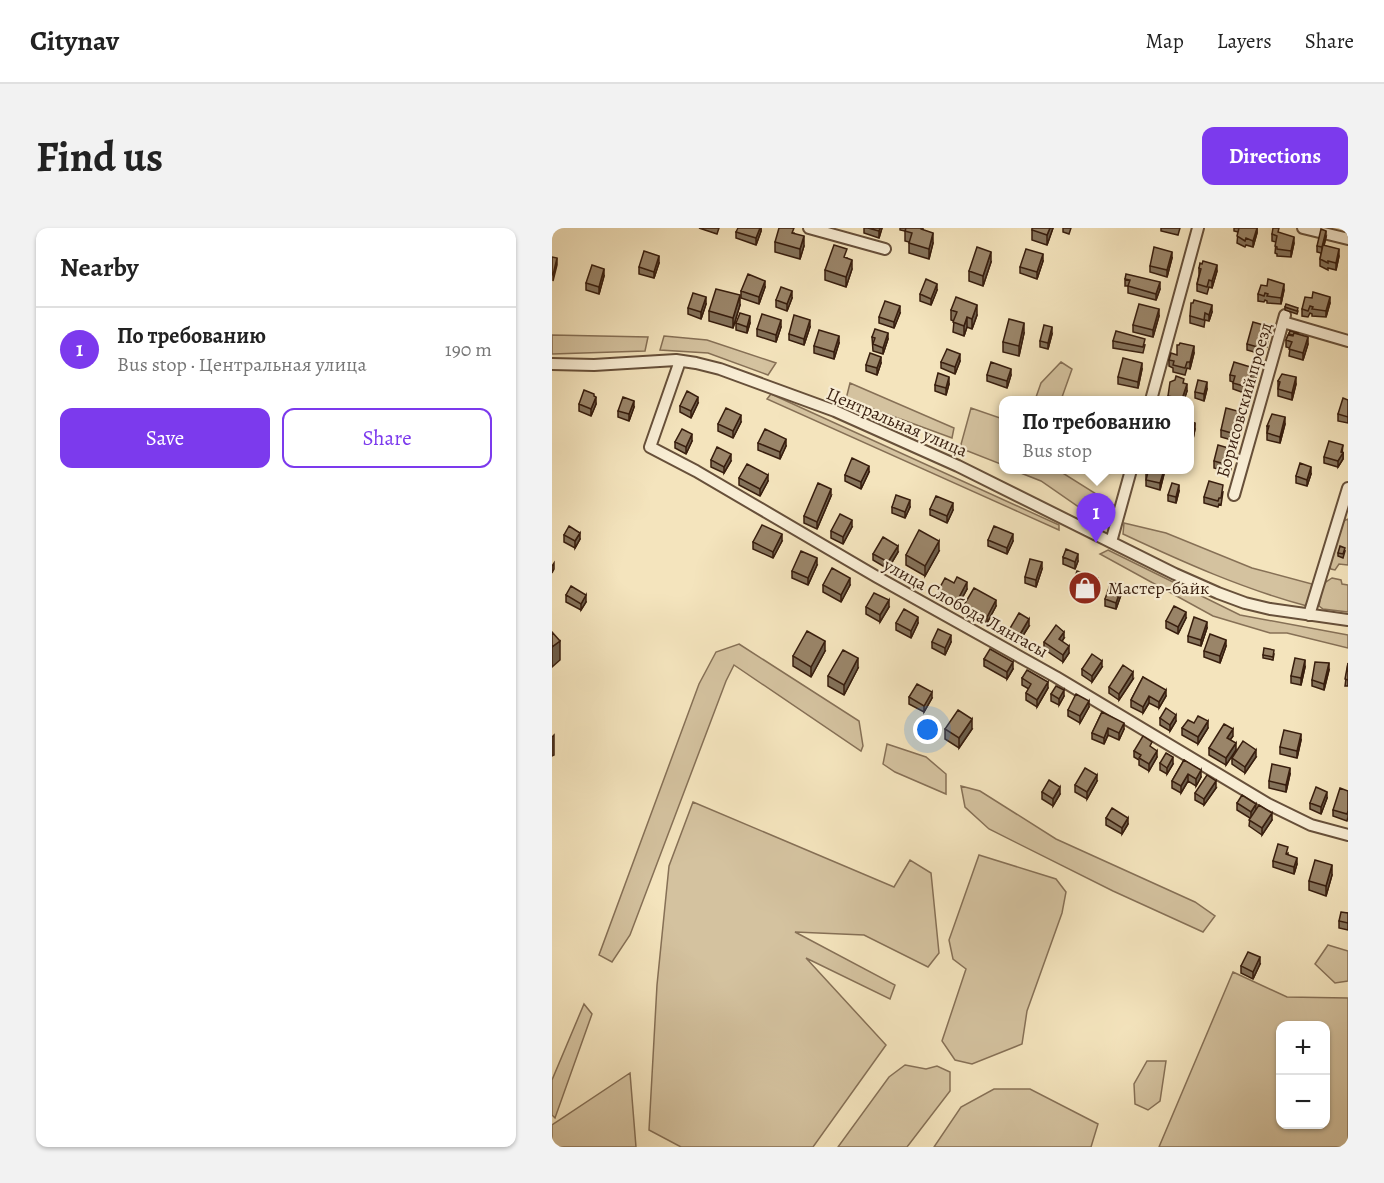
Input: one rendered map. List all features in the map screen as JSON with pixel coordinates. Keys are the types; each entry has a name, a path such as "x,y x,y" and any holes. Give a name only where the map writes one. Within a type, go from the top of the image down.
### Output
{"street":[{"path":"809,228 885,249"},
{"path":"1151,396 1198,228"},
{"path":"1303,228 1348,239"},
{"name":"Борисовский проезд","path":"1234,495 1284,318 1348,341"},
{"name":"Центральная улица","path":"552,364 594,365 680,361 720,369 835,411 968,470 1174,574 1227,597 1270,609 1348,620"},
{"name":"улица Слобода Лянгасы","path":"680,361 650,447 1056,677 1268,804 1311,825 1348,835"},
{"path":"1111,542 1130,474"},
{"path":"1309,615 1344,515 1348,488"}],"shaded area":[{"path":"552,335 648,337 645,351 552,354"},
{"path":"664,336 707,340 776,363 768,375 708,353 660,350"},
{"path":"1061,362 1072,369 1062,396 1036,396 1041,383"},
{"path":"850,383 954,428 952,438 846,399"},
{"path":"771,394 1059,525 1059,530 767,399"},
{"path":"971,408 999,418 999,463 960,448"},
{"path":"1023,474 1064,474 1117,507 1112,530 1041,481"},
{"path":"1348,519 1348,565 1339,564 1335,570 1331,569 1329,565 1343,521"},
{"path":"1124,523 1166,533 1252,568 1312,584 1307,606 1236,583 1168,555 1123,534"},
{"path":"1108,550 1240,615 1348,635 1348,648 1287,633 1270,633 1213,616 1100,554"},
{"path":"1332,578 1348,585 1348,612 1323,609 1319,606 1323,584"},
{"path":"739,644 859,721 863,746 861,751 734,665 630,935 612,962 599,955 699,684 716,652"},
{"path":"887,744 926,757 946,774 946,794 895,772 883,764"},
{"path":"961,786 980,791 1056,839 1195,902 1215,916 1203,932 1113,891 989,829 965,807"},
{"path":"693,802 894,887 910,860 931,873 939,953 928,967 864,935 795,932 895,985 890,999 806,958 886,1045 813,1147 681,1147 649,1130 657,985 669,866"},
{"path":"979,855 1056,879 1066,892 1062,913 1027,1011 1022,1044 972,1064 955,1060 942,1041 966,969 953,959 949,940"},
{"path":"1328,945 1348,951 1348,981 1335,983 1315,964"},
{"path":"1233,972 1287,997 1348,998 1348,1147 1159,1147"},
{"path":"584,1004 592,1014 555,1118 552,1115 552,1080"},
{"path":"1147,1061 1166,1061 1160,1101 1148,1110 1135,1104 1134,1084"},
{"path":"905,1065 926,1069 937,1066 950,1072 950,1091 907,1147 838,1147 889,1077"},
{"path":"630,1073 636,1147 552,1147 552,1125"},
{"path":"994,1089 1030,1089 1098,1124 1091,1147 934,1147 961,1107"}],"building":[{"path":"738,228 760,228 756,238 736,232"},
{"path":"779,228 794,228 792,233 804,236 800,249 775,242"},
{"path":"906,228 921,228 933,233 929,249 909,243 912,233 905,231"},
{"path":"1032,228 1050,228 1047,235 1032,230"},
{"path":"1239,228 1257,228 1253,241 1246,238 1245,241 1237,236"},
{"path":"1273,228 1279,228 1278,232 1294,237 1291,251 1277,249 1275,246 1277,236 1272,234"},
{"path":"1321,229 1326,231 1322,247 1317,246"},
{"path":"834,245 847,249 844,257 852,260 846,277 825,270"},
{"path":"1323,245 1339,249 1336,263 1328,261 1328,263 1320,259"},
{"path":"977,247 991,252 983,276 969,271"},
{"path":"1154,247 1172,252 1167,270 1150,266"},
{"path":"1026,249 1043,254 1037,272 1020,267"},
{"path":"644,251 659,256 654,272 639,267"},
{"path":"552,257 557,258 553,275 552,274"},
{"path":"1203,261 1217,265 1212,281 1209,280 1207,287 1197,284 1201,269 1199,268 1200,263 1202,264"},
{"path":"592,265 604,269 599,287 586,283"},
{"path":"748,274 765,281 759,297 741,291"},
{"path":"1126,274 1160,282 1156,294 1128,286 1130,280 1125,279"},
{"path":"926,279 937,284 931,299 920,294"},
{"path":"1268,279 1284,284 1281,298 1267,296 1268,294 1265,293 1264,296 1258,294 1261,285 1267,286"},
{"path":"781,287 792,291 787,304 776,300"},
{"path":"716,289 740,295 733,318 709,311"},
{"path":"1313,292 1330,297 1326,311 1312,309 1313,307 1310,306 1308,311 1302,309 1305,297 1312,298"},
{"path":"693,293 706,297 701,312 688,308"},
{"path":"956,297 977,305 972,319 967,317 964,326 953,322 957,312 951,310"},
{"path":"1194,300 1212,305 1209,315 1205,313 1204,320 1190,316 1191,303"},
{"path":"885,301 900,306 894,322 879,317"},
{"path":"1139,304 1159,309 1153,330 1133,325"},
{"path":"1286,304 1298,308 1297,311 1285,307"},
{"path":"740,313 750,316 747,327 736,323"},
{"path":"762,314 781,320 776,335 757,329"},
{"path":"794,315 810,320 804,339 789,334"},
{"path":"1009,319 1024,323 1019,346 1003,342"},
{"path":"1253,322 1267,326 1265,334 1268,334 1267,340 1263,339 1261,348 1247,344"},
{"path":"1044,325 1052,327 1048,343 1040,341"},
{"path":"875,329 888,333 883,348 873,344 875,338 872,337"},
{"path":"819,330 839,336 834,352 814,346"},
{"path":"1116,331 1145,339 1143,347 1113,341"},
{"path":"1294,333 1308,337 1303,353 1289,349 1292,342 1286,340 1288,335 1293,336"},
{"path":"1180,343 1194,346 1190,362 1187,362 1185,368 1173,365 1174,361 1169,360 1171,353 1177,355 1177,345"},
{"path":"947,349 960,354 955,367 941,362"},
{"path":"870,353 881,357 877,368 866,365"},
{"path":"1123,358 1142,363 1138,382 1118,377"},
{"path":"991,362 1011,369 1007,381 987,375"},
{"path":"1234,362 1257,369 1255,375 1251,373 1250,385 1248,384 1247,387 1233,383 1235,376 1230,375"},
{"path":"938,373 949,377 946,388 935,385"},
{"path":"1282,374 1296,377 1292,393 1278,389 1280,382 1278,381"},
{"path":"1176,376 1184,379 1183,383 1187,384 1183,396 1168,396 1170,382 1175,380"},
{"path":"1198,380 1207,382 1204,394 1195,392"},
{"path":"584,390 596,397 591,409 579,404"},
{"path":"687,391 698,397 691,411 680,406"},
{"path":"623,397 634,401 629,414 618,411"},
{"path":"1343,398 1348,400 1348,417 1338,414"},
{"path":"726,408 741,415 733,431 718,424"},
{"path":"1226,408 1241,412 1240,429 1237,428 1235,434 1221,430"},
{"path":"1272,414 1285,417 1280,437 1267,433"},
{"path":"682,429 692,434 686,447 675,442"},
{"path":"765,429 786,439 780,452 758,443"},
{"path":"1329,441 1343,445 1341,452 1343,453 1338,461 1324,457"},
{"path":"1218,445 1232,449 1231,463 1229,462 1228,465 1214,461"},
{"path":"717,447 731,454 724,467 711,460"},
{"path":"852,458 869,466 861,482 845,475"},
{"path":"1300,463 1311,467 1307,480 1296,476"},
{"path":"747,464 768,475 760,489 739,478"},
{"path":"1148,474 1163,474 1160,483 1146,480"},
{"path":"1209,481 1223,485 1221,498 1218,501 1204,497"},
{"path":"818,483 831,489 817,522 804,516"},
{"path":"1172,483 1179,485 1176,497 1168,495"},
{"path":"896,495 910,500 905,512 892,507"},
{"path":"936,496 953,503 947,516 930,509"},
{"path":"840,514 852,520 843,537 831,531"},
{"path":"762,525 782,534 773,552 753,542"},
{"path":"569,526 580,533 575,541 564,535"},
{"path":"994,526 1013,534 1007,548 988,540"},
{"path":"919,530 939,541 925,566 906,555"},
{"path":"883,537 898,546 888,562 873,554"},
{"path":"1340,546 1345,548 1343,554 1338,553"},
{"path":"1066,549 1078,554 1075,562 1063,557"},
{"path":"801,551 817,558 808,578 792,571"},
{"path":"1030,559 1042,562 1036,580 1025,577"},
{"path":"832,568 850,578 841,595 823,585"},
{"path":"1077,571 1098,578 1093,592 1072,585"},
{"path":"957,577 967,582 957,601 938,591 945,578 954,583"},
{"path":"1111,582 1122,586 1116,603 1105,599"},
{"path":"571,586 586,595 581,604 566,595"},
{"path":"974,588 996,600 987,617 964,605"},
{"path":"874,593 889,600 880,615 866,607"},
{"path":"1174,606 1186,612 1178,627 1166,621"},
{"path":"904,609 918,617 911,631 896,623"},
{"path":"1019,613 1029,619 1019,636 1009,630"},
{"path":"1194,617 1207,622 1201,640 1188,636"},
{"path":"1056,625 1064,632 1059,639 1069,646 1063,655 1044,642"},
{"path":"938,629 951,635 945,648 932,642"},
{"path":"807,631 825,641 811,667 793,656"},
{"path":"552,632 560,641 552,647"},
{"path":"1210,634 1226,640 1220,656 1204,651"},
{"path":"1264,648 1274,650 1273,657 1263,655"},
{"path":"990,649 1013,662 1007,672 984,659"},
{"path":"843,650 858,658 844,685 828,676"},
{"path":"1092,654 1102,661 1092,676 1082,669"},
{"path":"1295,658 1305,660 1301,678 1291,676"},
{"path":"1315,662 1329,663 1324,684 1312,680"},
{"path":"1348,663 1348,680 1345,679"},
{"path":"1123,665 1133,672 1119,694 1109,687"},
{"path":"1027,670 1048,682 1037,700 1026,693 1031,684 1022,678"},
{"path":"1143,677 1166,690 1159,702 1149,696 1143,707 1131,700"},
{"path":"917,684 932,692 924,706 909,697"},
{"path":"1056,686 1064,690 1059,699 1051,694"},
{"path":"1076,694 1089,701 1080,716 1068,710"},
{"path":"1166,708 1176,715 1170,725 1160,718"},
{"path":"958,710 972,719 959,738 945,729"},
{"path":"1102,712 1124,723 1119,733 1108,728 1104,738 1092,733"},
{"path":"1198,716 1208,721 1198,737 1182,728 1188,720 1194,723"},
{"path":"1224,724 1233,729 1227,738 1236,743 1226,758 1209,748"},
{"path":"1284,730 1301,734 1297,751 1280,747"},
{"path":"1143,736 1152,742 1150,746 1157,751 1149,764 1139,758 1141,755 1134,751"},
{"path":"1243,741 1256,750 1245,767 1232,758"},
{"path":"1166,753 1173,757 1167,768 1160,763"},
{"path":"1184,760 1201,770 1196,779 1188,774 1181,786 1172,781"},
{"path":"1272,764 1290,768 1286,785 1269,781"},
{"path":"1085,768 1097,775 1087,792 1075,785"},
{"path":"1207,775 1216,781 1204,799 1195,793"},
{"path":"1049,780 1060,787 1053,799 1042,792"},
{"path":"1316,787 1327,792 1321,807 1310,803"},
{"path":"1340,788 1348,791 1347,814 1333,810"},
{"path":"1242,795 1256,804 1251,812 1237,803"},
{"path":"1259,805 1272,813 1262,828 1249,820"},
{"path":"1112,808 1128,818 1122,828 1106,818"},
{"path":"1278,844 1288,847 1286,854 1297,858 1294,867 1273,861"},
{"path":"1315,860 1332,865 1326,886 1309,881"},
{"path":"1341,912 1348,913 1348,923 1339,921"},
{"path":"1248,952 1260,957 1253,972 1241,966"}],"place":[{"name":"По требованию","path":"1096,543"},
{"name":"Мастер-байк","path":"1085,588"}]}
